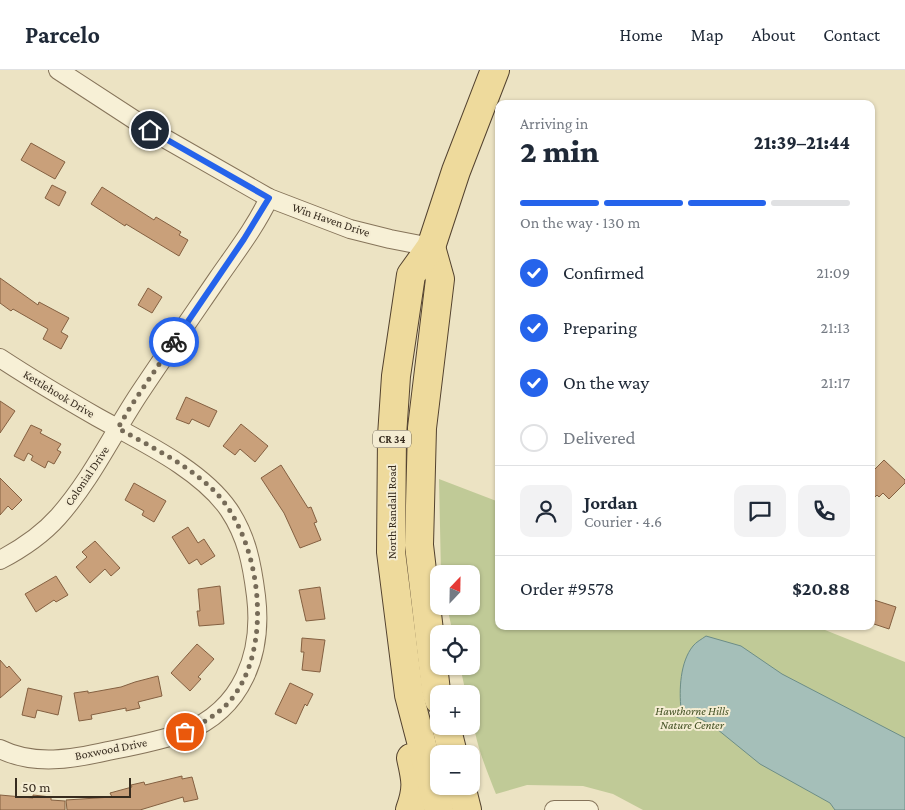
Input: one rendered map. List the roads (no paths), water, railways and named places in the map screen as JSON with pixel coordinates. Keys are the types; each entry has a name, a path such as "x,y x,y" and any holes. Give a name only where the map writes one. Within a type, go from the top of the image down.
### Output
{"main road":[{"name":"North Randall Road","path":"439,810 409,695 391,552 392,436 395,386 411,275 431,247 456,171 495,70"},
{"name":"CR 34","path":"431,247 440,278 422,428 419,546 435,685"},
{"path":"402,638 396,683 416,780 416,795 410,810"},
{"path":"464,795 468,810"}],"street":[{"name":"Win Haven Drive","path":"67,72 150,130 269,198 350,228 390,239 431,247"},
{"name":"Colonial Drive","path":"0,560 30,542 56,519 74,499 94,470 140,392 253,226 269,198"},
{"name":"Kettlehook Drive","path":"0,358 118,428"},
{"name":"Boxwood Drive","path":"0,749 38,759 81,757 185,732 201,724 230,701 249,670 255,646 257,603 251,560 247,544 239,527 219,496 190,471 118,428"},
{"path":"554,810 589,810"}],"water":[{"path":"706,636 741,646 782,674 905,738 905,810 835,810 830,803 760,764 712,725 681,709 680,685 685,660 693,646"}],"park label":[{"name":"Hawthorne Hills Nature Center","path":"692,718"}]}
